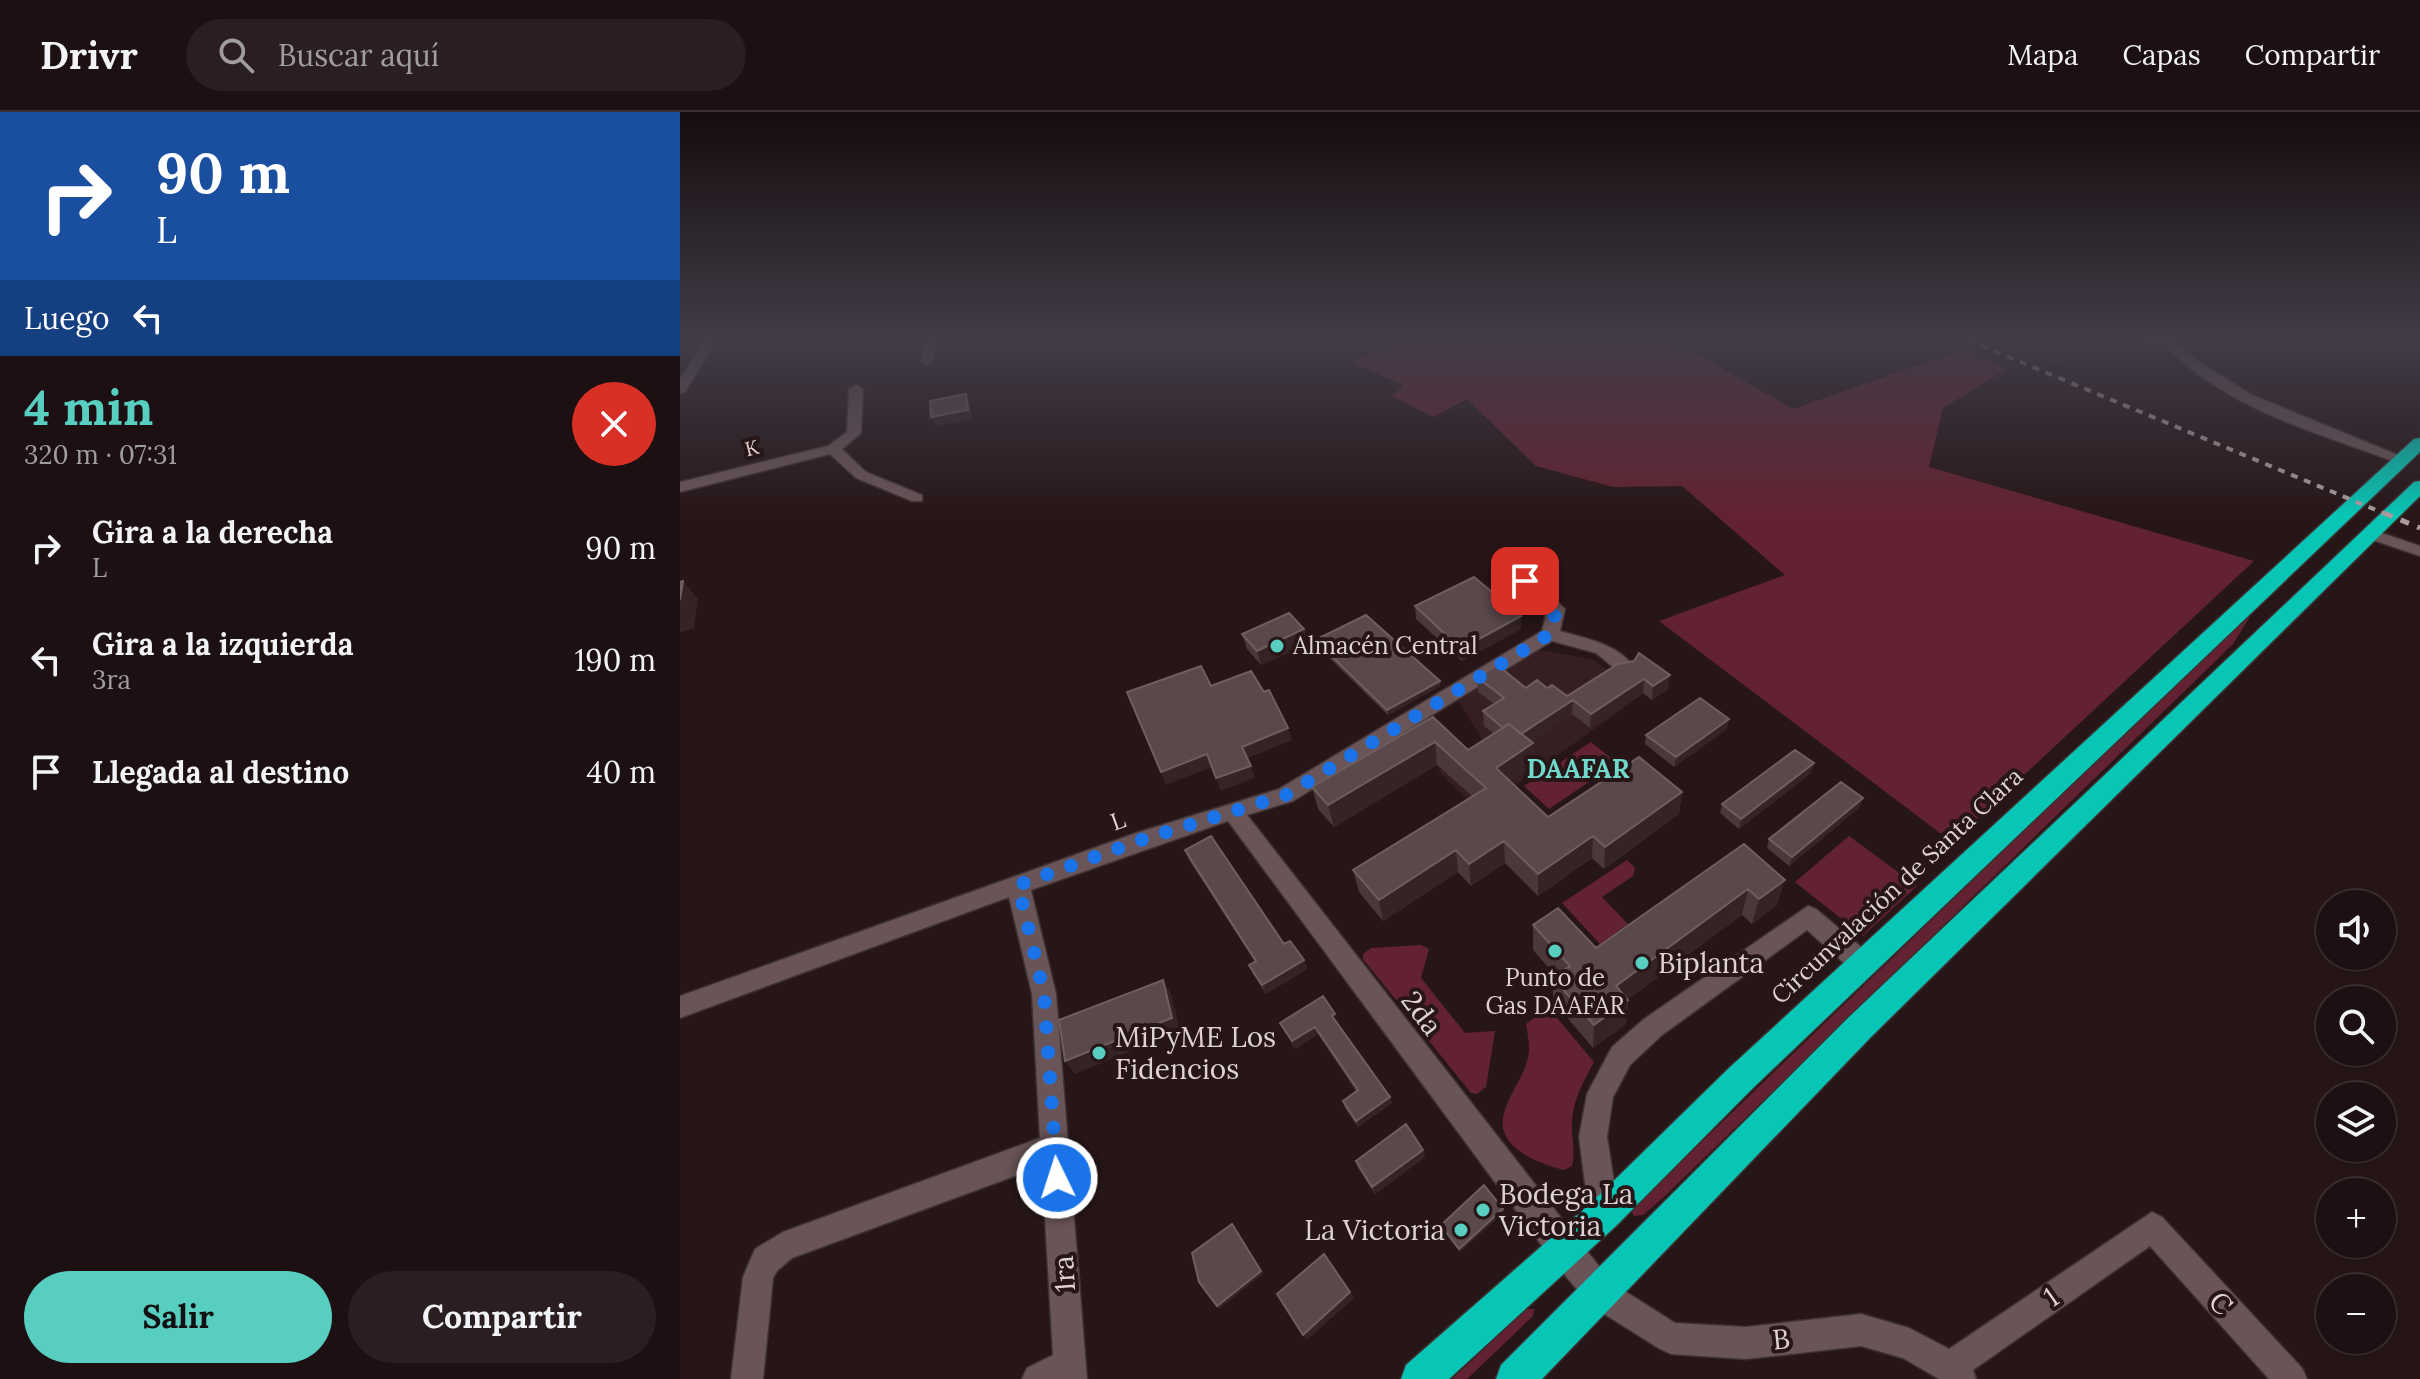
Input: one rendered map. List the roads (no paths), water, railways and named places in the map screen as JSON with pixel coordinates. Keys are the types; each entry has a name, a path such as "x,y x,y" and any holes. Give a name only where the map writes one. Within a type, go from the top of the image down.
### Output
{"highway":[{"name":"Circunvalación de Santa Clara","path":"1420,1379 1565,1251 1740,1079 2411,451"},
{"path":"1515,1379 1860,1027 2420,486"},
{"path":"2295,561 2311,563 2326,577"}],"street":[{"path":"856,399 854,433 833,449 861,475 917,498"},
{"path":"2246,399 2411,451"},
{"name":"K","path":"680,487 833,449"},
{"path":"2370,534 2420,551"},
{"path":"1525,581 1556,609 1550,634 1602,649 1626,668"},
{"name":"L","path":"680,1007 1018,885 1286,795 1550,634"},
{"name":"2da","path":"1232,811 1565,1251 1601,1294"},
{"name":"1ra","path":"1018,885 1044,994 1070,1371"},
{"path":"1604,1214 1593,1137 1600,1094 1621,1056 1653,1027 1808,916 1863,964"},
{"path":"747,1379 758,1277 766,1260 783,1247 1055,1147"},
{"name":"1","path":"1955,1373 2152,1227"},
{"name":"C","path":"2152,1227 2291,1379"},
{"name":"B","path":"1601,1294 1671,1338 1746,1343 1861,1330 1909,1344 1955,1373"},
{"path":"1038,1379 1070,1371"}],"railway":[{"path":"2110,399 2388,515"},
{"path":"2384,513 2420,528"}],"place":[{"name":"Almacén Central","path":"1277,646"},
{"name":"Punto de Gas DAAFAR","path":"1555,951"},
{"name":"Biplanta","path":"1642,963"},
{"name":"MiPyME Los Fidencios","path":"1099,1053"},
{"name":"Bodega La Victoria","path":"1483,1210"},
{"name":"La Victoria","path":"1461,1230"}],"district":[{"name":"DAAFAR","path":"1578,769"}]}
